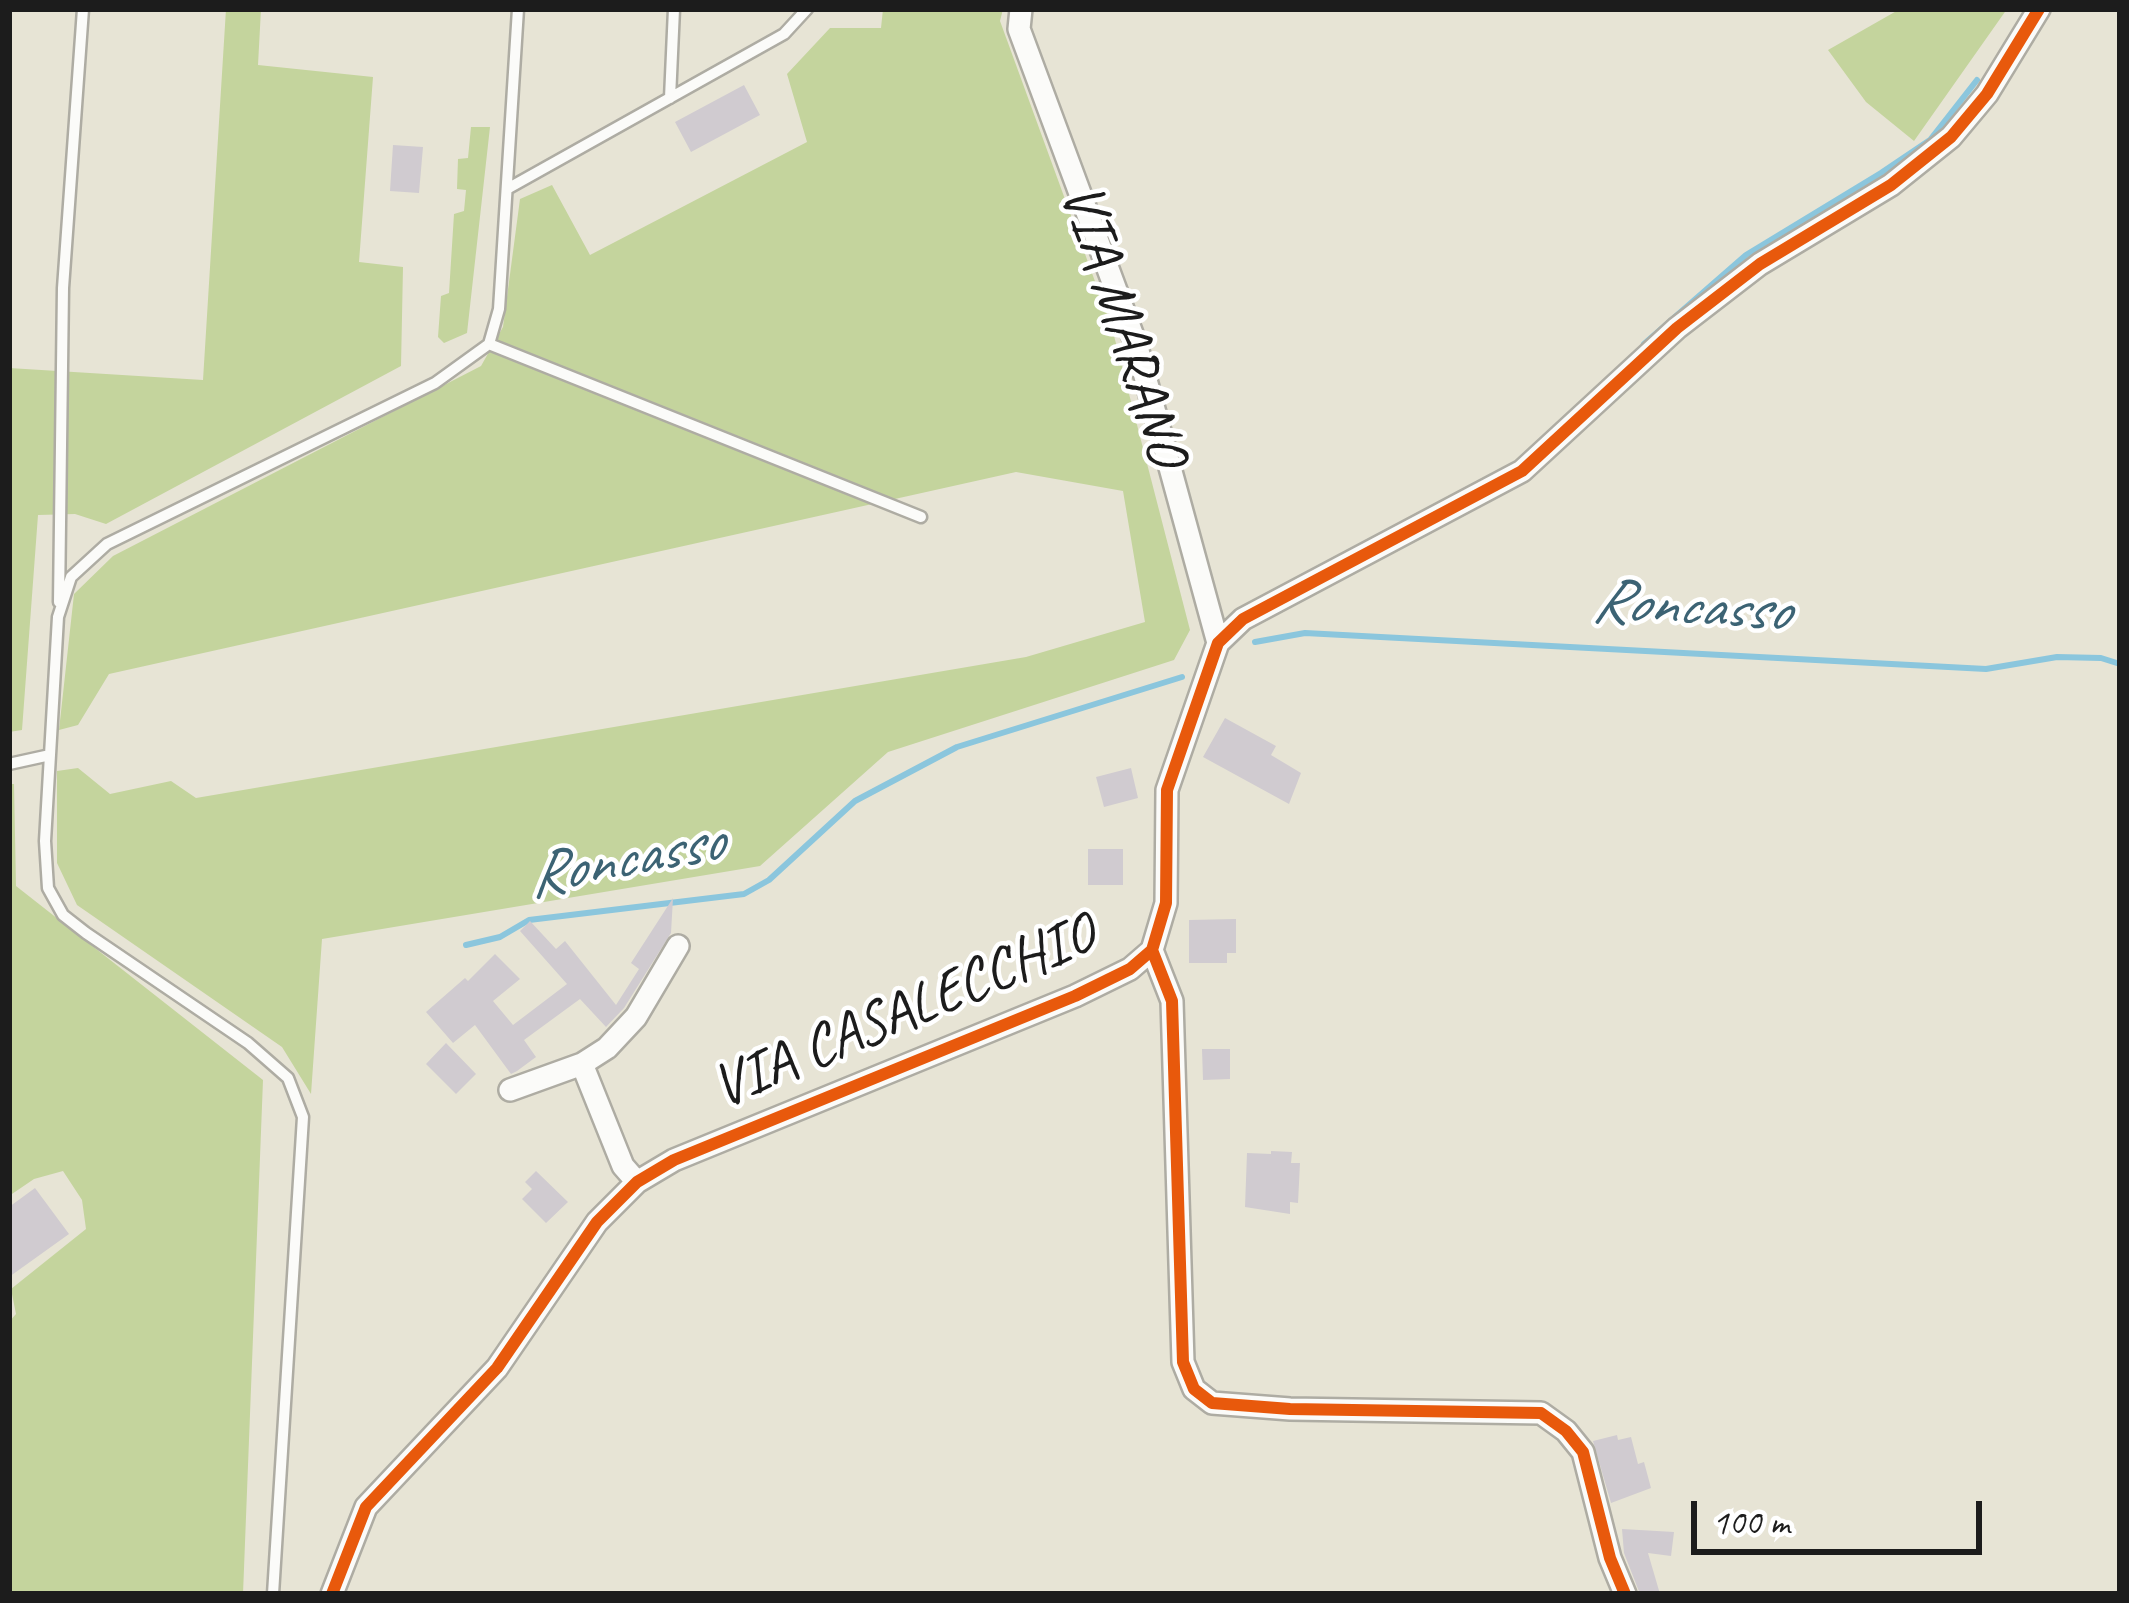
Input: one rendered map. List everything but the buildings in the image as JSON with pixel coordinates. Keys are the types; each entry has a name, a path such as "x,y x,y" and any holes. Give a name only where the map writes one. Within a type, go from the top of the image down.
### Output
{"street":[{"name":"VIA MARANO","path":"1021,9 1019,29 1137,347 1218,643"},
{"path":"1218,643 1243,619 1522,471 1677,328 1760,264 1891,185 1951,137 1987,94 2039,9"},
{"name":"VIA CASALECCHIO","path":"332,1594 366,1508 497,1368 597,1222 637,1182 674,1160 1076,996 1130,969 1152,950 1166,903 1167,790 1218,643"},
{"name":"VIA CASALECCHIO","path":"510,1090 582,1064 607,1048 637,1017 678,946"},
{"path":"1152,950 1172,1001 1183,1362 1194,1389 1212,1403 1540,1413 1566,1431 1583,1451 1610,1558 1625,1594"},
{"path":"582,1064 623,1166 637,1182"}],"lane":[{"path":"83,9 63,288 58,617 45,841 48,888 63,915 248,1043 288,1078 303,1117 273,1594"},
{"path":"58,617 71,577 106,544 435,383 489,344 499,309 518,9"},
{"path":"670,98 674,9"},
{"path":"507,189 784,34 807,9"},
{"path":"489,344 921,517"},
{"path":"9,764 50,755"}],"green space":[{"path":"226,9 261,9 258,65 373,77 359,262 403,267 401,366 106,524 75,514 38,515 22,730 9,732 9,368 203,380"},
{"path":"883,9 1003,9 1000,21 1112,328 1190,630 1174,660 888,752 760,866 322,939 311,1094 282,1047 77,905 57,863 57,771 78,768 110,794 171,781 196,798 1026,657 1145,622 1123,491 1016,472 109,674 78,725 59,730 74,594 113,556 481,366 503,327 520,199 552,185 590,255 807,142 787,74 830,28 881,28"},
{"path":"1900,9 2007,9 1914,141 1866,102 1828,50"},
{"path":"471,127 490,127 467,333 444,343 438,337 441,296 449,293 454,214 464,211 466,190 457,189 458,159 468,158"},
{"path":"9,784 14,784 16,886 263,1080 243,1594 9,1594 9,1322 16,1314 11,1289 86,1229 82,1200 63,1171 34,1179 9,1196"}],"waterway":[{"name":"Roncasso","path":"1644,344 1746,255 1930,140 1977,80"},
{"name":"Roncasso","path":"1255,642 1305,633 1986,669 2057,657 2101,658 2120,664"},
{"name":"Roncasso","path":"466,945 500,937 529,920 744,894 769,880 855,801 957,747 1182,677"}],"cycle path":[{"path":"332,1594 366,1507 497,1368 597,1222 637,1182 674,1160 1075,996 1130,969 1152,950 1166,903 1167,790 1218,643 1243,619 1522,471 1677,328 1760,264 1891,185 1951,137 1987,94 2039,9"},
{"path":"1152,950 1172,1001 1183,1362 1194,1389 1212,1403 1290,1409 1541,1413 1566,1431 1583,1452 1610,1558 1625,1594"}]}
